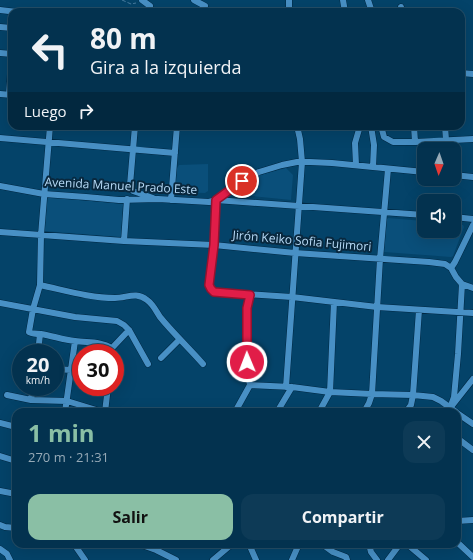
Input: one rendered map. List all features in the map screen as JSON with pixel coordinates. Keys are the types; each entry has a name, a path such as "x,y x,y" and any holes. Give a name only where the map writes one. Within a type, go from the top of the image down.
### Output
{"street":[{"path":"194,0 205,6"},
{"path":"289,0 294,0"},
{"path":"139,2 150,6"},
{"path":"49,130 41,235 40,285 33,309 29,332 75,342 106,344"},
{"path":"135,130 130,185 131,189 137,193 158,199"},
{"path":"171,200 177,130"},
{"path":"279,408 289,387 292,297 302,162 300,139 297,130"},
{"path":"356,166 355,144 359,130"},
{"path":"372,130 374,145 374,167"},
{"path":"382,130 384,137 393,142 473,139"},
{"path":"414,130 415,142"},
{"path":"445,130 446,140"},
{"path":"0,138 175,153"},
{"path":"417,171 332,163 302,162 282,165 259,172 242,181 216,200 214,245 209,285 214,292 292,297 377,307 473,313"},
{"path":"366,408 372,394 380,259 388,169"},
{"path":"461,176 473,177"},
{"name":"Avenida Manuel Prado Este","path":"0,186 44,194 112,199 158,199 209,202 216,200 417,215"},
{"path":"124,241 127,199"},
{"path":"461,218 473,219"},
{"path":"473,225 451,268 462,284 473,288"},
{"name":"Jirón Keiko Sofia Fujimori","path":"0,232 124,241 214,245 295,253 429,262 445,264 451,268"},
{"path":"450,408 455,390 462,284"},
{"path":"40,285 80,294 104,297 117,298 130,295 143,297 148,300 160,317 203,364"},
{"path":"237,408 250,385 247,375 247,308 250,295"},
{"path":"321,408 330,392 334,302"},
{"path":"0,303 75,317 117,321 129,330 148,364"},
{"path":"409,408 413,395 418,310"},
{"path":"117,344 129,330"},
{"path":"39,344 40,334"},
{"path":"161,358 180,339"},
{"path":"66,408 75,342"},
{"path":"64,370 71,370"},
{"path":"451,408 473,379"},
{"path":"250,385 289,387 330,392 433,397 447,408"},
{"path":"7,395 31,400 67,401 91,408"},
{"path":"31,400 32,396"},
{"path":"105,408 107,396"},
{"path":"461,415 473,424"},
{"path":"0,423 12,426"},
{"path":"461,441 473,450"},
{"path":"0,456 12,459"},
{"path":"0,491 12,493"},
{"path":"461,521 473,520"},
{"path":"0,525 12,528"},
{"path":"461,546 473,557"},
{"path":"77,548 85,560"},
{"path":"150,548 176,560"},
{"path":"213,560 227,548"},
{"path":"251,548 256,560"},
{"path":"292,560 297,548"},
{"path":"328,548 346,557 347,560"},
{"path":"370,548 377,560"},
{"path":"388,560 397,548"},
{"path":"412,548 426,560"},
{"path":"0,549 7,554 10,560"}],"path":[{"path":"122,0 131,4 139,2"}],"shaded area":[{"path":"208,164 208,191 205,193 174,192 177,168 179,165"},
{"path":"286,168 293,175 291,200 243,195 238,186 253,177"},
{"path":"46,197 123,204 121,237 44,231"},
{"path":"388,218 417,220 417,238 460,238 453,256 384,252 386,220"},
{"path":"461,225 464,227 461,235"}],"route":[{"path":"242,181 216,200 214,245 209,285 214,292 250,295 247,308 247,362"}]}
